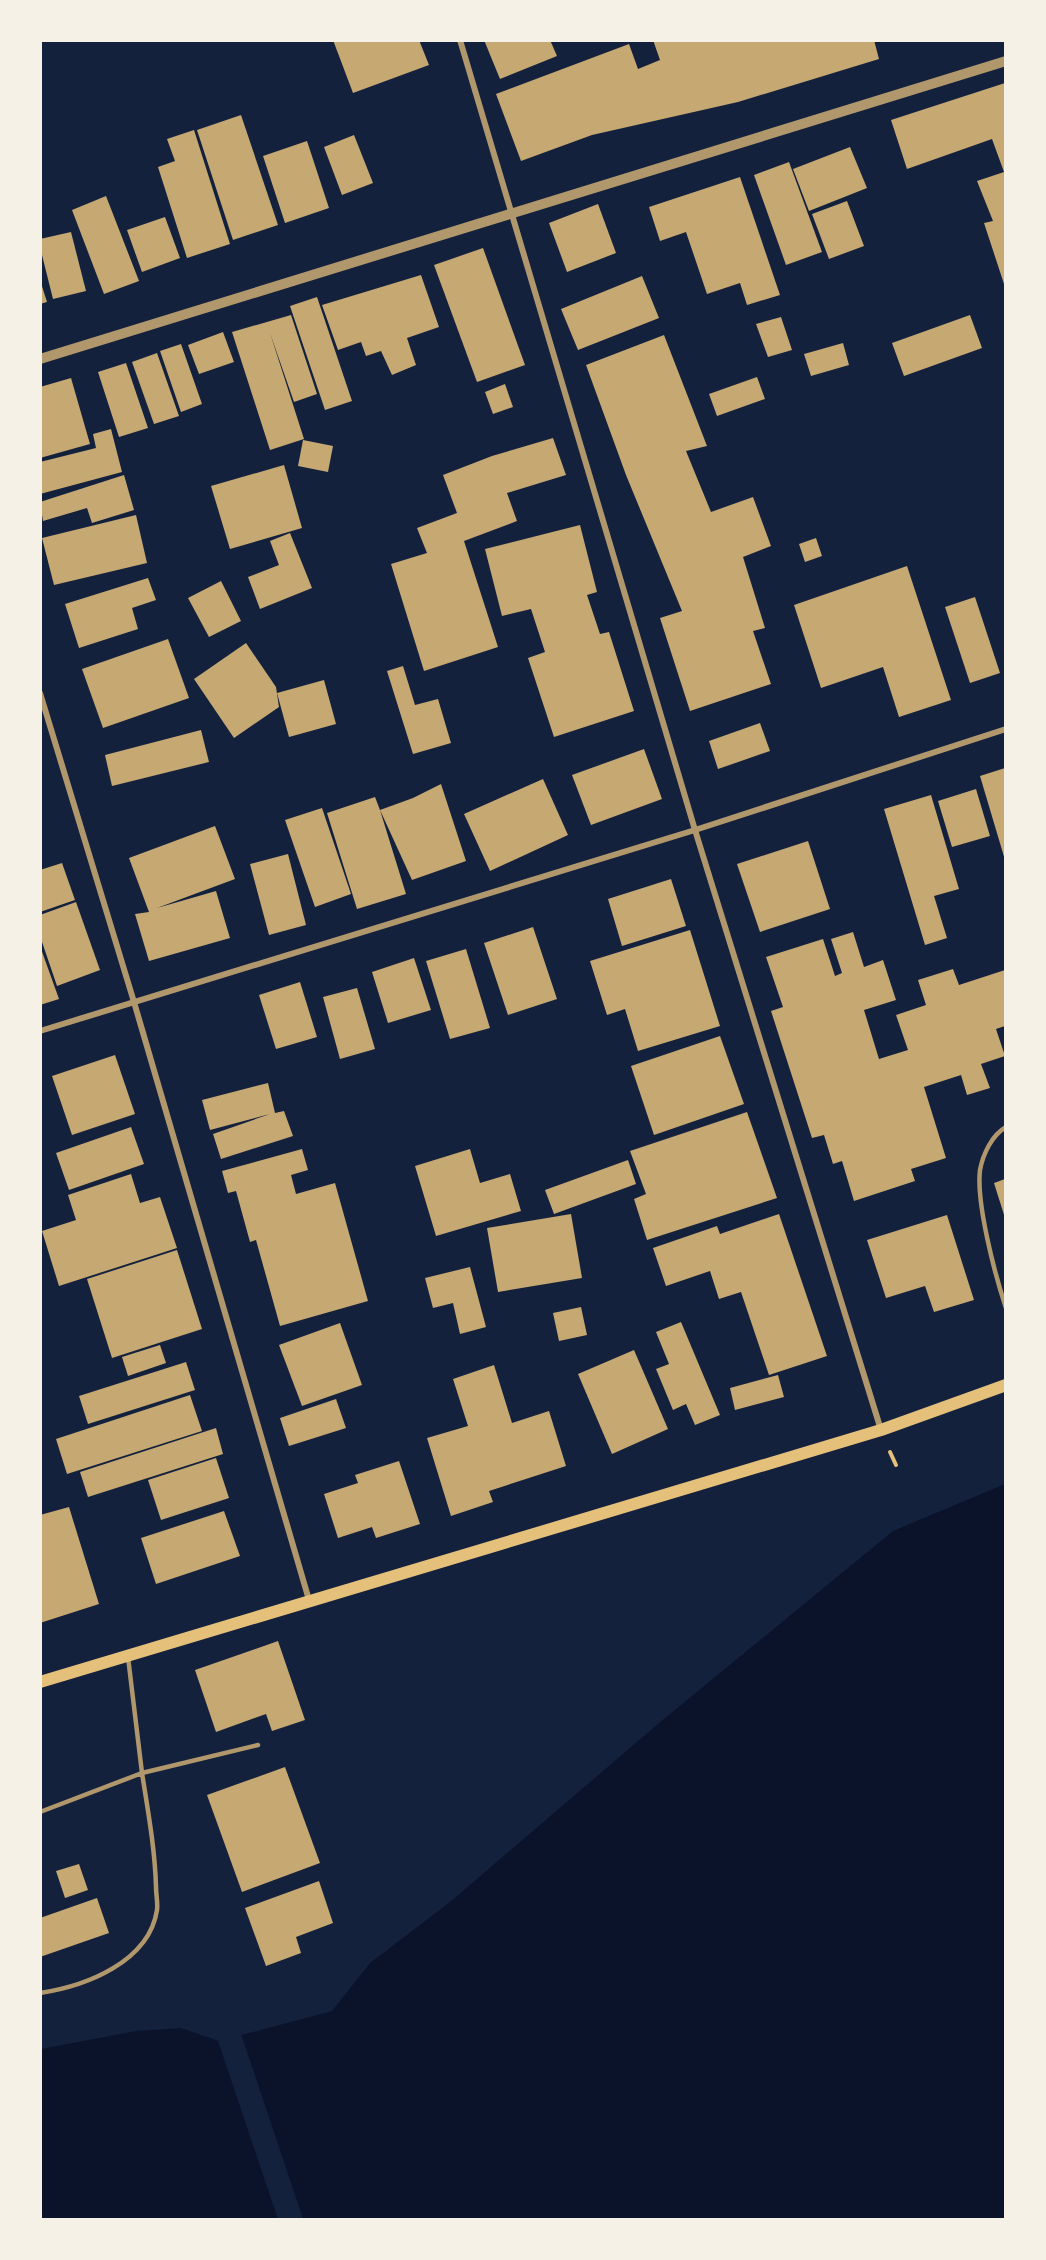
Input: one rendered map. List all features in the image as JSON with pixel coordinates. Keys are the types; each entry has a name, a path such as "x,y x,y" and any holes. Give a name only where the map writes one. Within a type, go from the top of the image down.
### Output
{"main road":[{"path":"40,1682 881,1430 1005,1384"}],"street":[{"path":"460,40 695,830 881,1430"},
{"path":"40,359 1005,62"},
{"path":"40,693 134,1002 309,1600"},
{"path":"40,1031 695,830 1005,729"}],"lane":[{"path":"1005,1127 998,1131 986,1152 980,1171 983,1211 1005,1308"},
{"path":"40,1993 88,1981 110,1970 135,1953 151,1931 157,1910 155,1865 128,1657"},
{"path":"40,1812 142,1773 258,1745"}],"water":[{"path":"1005,1484 1005,2219 41,2220 41,2049 136,2031 181,2028 219,2041 332,2011 370,1963 450,1902 659,1723 893,1531"}],"pier":[{"path":"241,2034 303,2219 278,2219 218,2041"}],"building":[{"path":"333,40 419,40 429,65 353,93"},
{"path":"484,40 550,40 557,56 500,79"},
{"path":"653,40 874,40 879,59 738,102 592,135 521,161 496,94 629,44 638,69 660,60"},
{"path":"1005,83 1005,287 984,223 993,221 977,181 1004,172 992,139 907,169 891,120"},
{"path":"241,115 278,225 233,240 197,130"},
{"path":"194,130 230,244 187,258 158,167 175,161 167,139"},
{"path":"354,135 373,183 342,195 324,147"},
{"path":"307,141 329,208 285,223 263,156"},
{"path":"850,147 867,188 809,211 793,169"},
{"path":"789,162 822,252 786,265 754,175"},
{"path":"740,177 780,295 747,305 740,283 707,294 686,232 660,241 649,207"},
{"path":"106,196 139,281 104,294 72,210"},
{"path":"847,201 864,246 829,259 812,214"},
{"path":"598,204 616,253 567,272 549,223"},
{"path":"165,217 180,258 142,272 127,230"},
{"path":"71,232 86,291 53,299 40,239"},
{"path":"483,248 525,365 477,382 434,265"},
{"path":"421,275 439,327 407,338 416,365 392,375 381,351 366,356 361,342 338,350 322,305"},
{"path":"642,276 659,318 578,350 561,309"},
{"path":"40,280 47,302 40,304"},
{"path":"317,297 352,401 325,410 290,306"},
{"path":"291,315 317,394 294,402 270,333 304,439 270,450 232,332"},
{"path":"970,315 982,348 904,376 892,343"},
{"path":"781,317 792,350 768,357 756,324"},
{"path":"223,332 234,362 199,374 188,345"},
{"path":"664,335 707,446 686,451 711,512 753,497 771,546 743,557 765,628 753,631 771,684 690,711 660,618 682,611 626,475 586,365"},
{"path":"843,343 849,365 811,376 804,354"},
{"path":"181,344 202,404 181,412 160,351"},
{"path":"157,353 179,416 154,424 132,362"},
{"path":"126,363 148,428 119,437 98,372"},
{"path":"757,377 765,399 717,416 709,394"},
{"path":"71,378 90,444 40,458 40,387"},
{"path":"505,384 513,407 493,414 485,392"},
{"path":"111,429 122,472 40,494 40,462 96,448 93,434"},
{"path":"553,438 566,475 507,493 517,521 464,541 498,647 424,671 391,564 427,553 417,528 457,513 443,475 492,456"},
{"path":"303,440 333,446 328,472 298,466"},
{"path":"284,465 302,528 230,549 211,486"},
{"path":"124,475 134,510 92,523 87,508 43,521 40,502"},
{"path":"136,515 147,563 54,585 42,538"},
{"path":"580,525 597,592 587,595 600,634 609,632 634,711 554,737 528,658 545,652 531,609 502,616 485,549"},
{"path":"290,533 312,588 260,609 248,577 279,565 270,541"},
{"path":"816,538 822,556 805,562 799,544"},
{"path":"907,566 951,700 899,717 883,667 821,688 794,605"},
{"path":"148,578 156,600 132,608 138,629 79,648 65,604"},
{"path":"221,581 241,621 209,637 188,598"},
{"path":"975,597 1000,673 970,683 945,607"},
{"path":"168,639 189,698 103,728 82,669"},
{"path":"246,643 276,687 279,707 234,738 194,679"},
{"path":"403,666 415,705 438,699 451,743 413,754 387,671"},
{"path":"324,680 336,724 289,737 277,693"},
{"path":"760,723 770,751 718,769 709,741"},
{"path":"201,730 209,762 112,786 105,755"},
{"path":"644,749 662,799 591,825 572,775"},
{"path":"1005,768 1005,860 980,776"},
{"path":"543,779 568,835 490,871 464,814"},
{"path":"441,784 466,861 412,880 380,810 413,798"},
{"path":"976,789 990,836 952,847 938,801"},
{"path":"931,795 959,889 934,896 947,938 925,945 884,809"},
{"path":"375,797 406,894 357,909 327,813"},
{"path":"322,808 351,894 315,907 285,820"},
{"path":"215,826 235,879 157,908 216,891 230,938 149,961 135,914 149,912 129,858"},
{"path":"808,841 830,909 760,932 737,864"},
{"path":"288,854 306,925 269,935 250,864"},
{"path":"62,863 75,900 40,912 40,870"},
{"path":"671,879 686,926 622,946 608,899"},
{"path":"76,902 100,970 57,986 40,936 40,915"},
{"path":"533,927 557,999 508,1015 484,943"},
{"path":"690,930 720,1026 638,1051 625,1009 607,1015 590,961"},
{"path":"853,932 864,967 883,960 896,1000 864,1010 879,1059 908,1050 896,1015 926,1005 918,980 953,969 959,985 1005,970 1005,1026 996,1029 1005,1056 981,1064 990,1088 967,1095 961,1075 924,1087 946,1158 911,1169 915,1181 854,1201 842,1161 833,1164 824,1135 812,1138 771,1011 783,1007 766,957 823,939 835,976 842,973 831,939"},
{"path":"40,946 59,999 40,1005"},
{"path":"466,949 490,1028 450,1039 426,961"},
{"path":"414,958 431,1010 388,1023 372,972"},
{"path":"300,982 317,1037 276,1049 259,995"},
{"path":"357,988 375,1049 340,1059 323,997"},
{"path":"720,1036 744,1104 654,1135 631,1066"},
{"path":"115,1055 135,1114 72,1135 52,1076"},
{"path":"268,1083 275,1113 284,1111 293,1136 221,1159 213,1134 270,1114 210,1130 202,1100"},
{"path":"747,1112 777,1198 647,1240 634,1199 646,1194 630,1151"},
{"path":"131,1127 144,1164 69,1190 56,1153"},
{"path":"302,1149 308,1170 291,1175 296,1194 335,1183 368,1301 280,1326 256,1240 250,1242 236,1191 228,1193 222,1171"},
{"path":"470,1149 480,1183 510,1174 521,1211 436,1236 415,1166"},
{"path":"628,1160 636,1184 554,1214 545,1190"},
{"path":"131,1174 140,1203 160,1197 177,1248 59,1286 42,1231 76,1220 68,1195"},
{"path":"1005,1179 1005,1218 994,1183"},
{"path":"571,1214 582,1278 498,1292 487,1228"},
{"path":"779,1214 827,1356 769,1375 741,1292 719,1299 710,1271 666,1286 653,1248 717,1226 720,1234"},
{"path":"947,1215 974,1300 934,1312 925,1286 886,1298 867,1240"},
{"path":"177,1250 202,1329 112,1358 87,1279"},
{"path":"470,1267 486,1327 460,1334 453,1303 433,1308 425,1278"},
{"path":"581,1307 587,1335 559,1341 553,1313"},
{"path":"681,1322 720,1415 695,1425 686,1404 673,1410 656,1369 669,1364 656,1332"},
{"path":"340,1323 362,1385 302,1406 279,1345"},
{"path":"160,1345 166,1363 128,1376 122,1357"},
{"path":"634,1350 668,1429 612,1454 578,1374"},
{"path":"186,1362 195,1390 88,1424 79,1396"},
{"path":"494,1365 512,1423 549,1411 566,1466 489,1491 493,1502 451,1516 427,1438 468,1426 453,1379"},
{"path":"778,1375 784,1397 735,1410 730,1388"},
{"path":"190,1395 202,1431 67,1474 56,1439"},
{"path":"336,1399 346,1428 289,1446 280,1418"},
{"path":"216,1428 223,1454 88,1497 80,1472"},
{"path":"216,1458 229,1498 161,1520 148,1480"},
{"path":"399,1461 420,1524 376,1538 372,1527 338,1538 324,1494 358,1483 355,1475"},
{"path":"69,1507 99,1604 40,1623 40,1515"},
{"path":"224,1511 240,1556 156,1584 141,1538"},
{"path":"278,1641 305,1720 272,1731 266,1714 216,1732 195,1670"},
{"path":"285,1767 320,1863 242,1892 207,1795"},
{"path":"79,1864 88,1890 65,1898 56,1871"},
{"path":"319,1881 333,1923 296,1937 301,1953 266,1966 245,1908"},
{"path":"97,1898 109,1933 40,1957 40,1918"}]}
